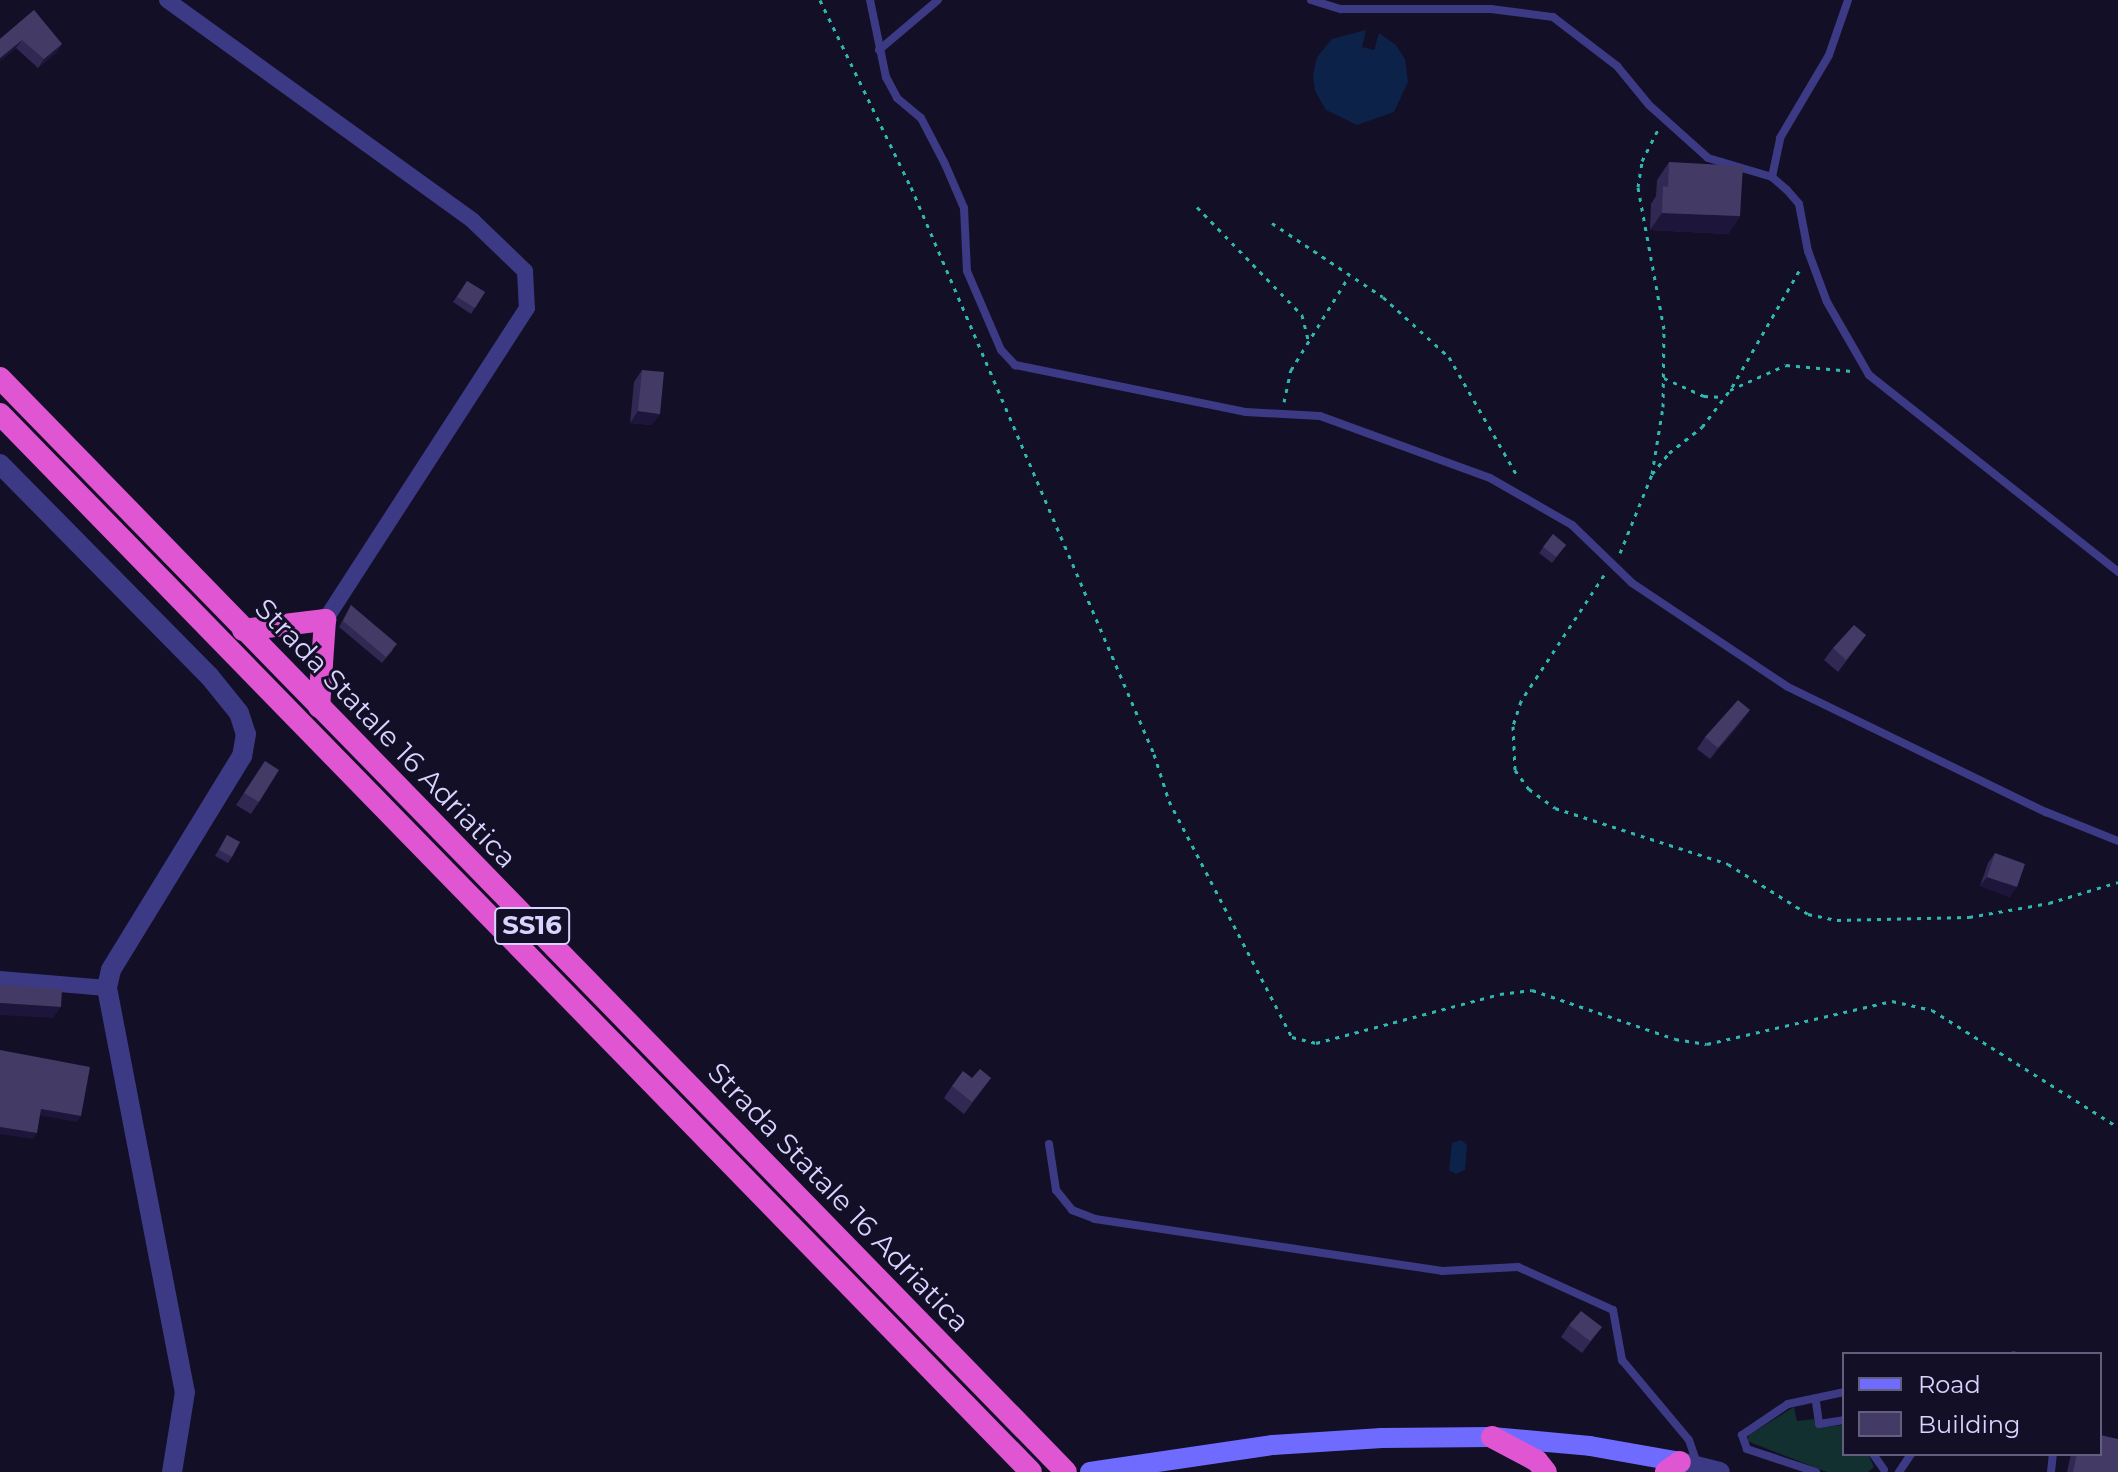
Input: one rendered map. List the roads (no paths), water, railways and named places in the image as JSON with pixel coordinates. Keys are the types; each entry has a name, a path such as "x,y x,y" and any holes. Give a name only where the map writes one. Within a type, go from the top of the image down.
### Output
{"highway":[{"name":"Strada Statale 16 Adriatica","path":"0,378 1066,1472"},
{"name":"Strada Statale 16 Adriatica","path":"0,414 1031,1472"},
{"path":"243,630 325,620 319,707"},
{"path":"1492,1437 1537,1461 1546,1472"}],"main road":[{"path":"1096,1471 1273,1445 1492,1437 1590,1446 1681,1468"}],"street":[{"path":"167,0 473,221 525,271 527,308 325,620"},
{"path":"0,464 210,677 239,713 246,734 242,756 111,970 107,988 185,1392 172,1472"},
{"path":"0,979 107,988"},
{"path":"1681,1468 1720,1472"}],"lane":[{"path":"870,0 879,50 897,98 921,118 964,208 967,271 1001,350 1015,365 1246,412 1348,423 1537,502 1572,525 1613,564 1671,611 1788,687 1953,763 2046,812 2118,841"},
{"path":"879,50 938,0"},
{"path":"1311,0 1341,9 1491,9 1553,17 1617,66 1664,120 1708,158 1772,177 1799,204 1807,248 1851,351 1869,375 2118,572"},
{"path":"1772,177 1780,138 1829,55 1848,0"},
{"path":"1049,1144 1056,1190 1072,1210 1095,1219 1442,1271 1518,1267 1613,1310 1622,1360 1689,1440 1681,1468"},
{"path":"1842,1392 1815,1397 1819,1424 1842,1420"},
{"path":"1816,1402 1788,1404 1741,1437 1747,1449 1816,1472"}],"water":[{"path":"1366,30 1362,47 1374,50 1379,33 1396,45 1405,59 1408,82 1394,112 1357,125 1326,110 1315,91 1313,74 1317,57 1332,39"},
{"path":"1461,1140 1467,1145 1465,1170 1456,1174 1449,1170 1452,1143"}]}
